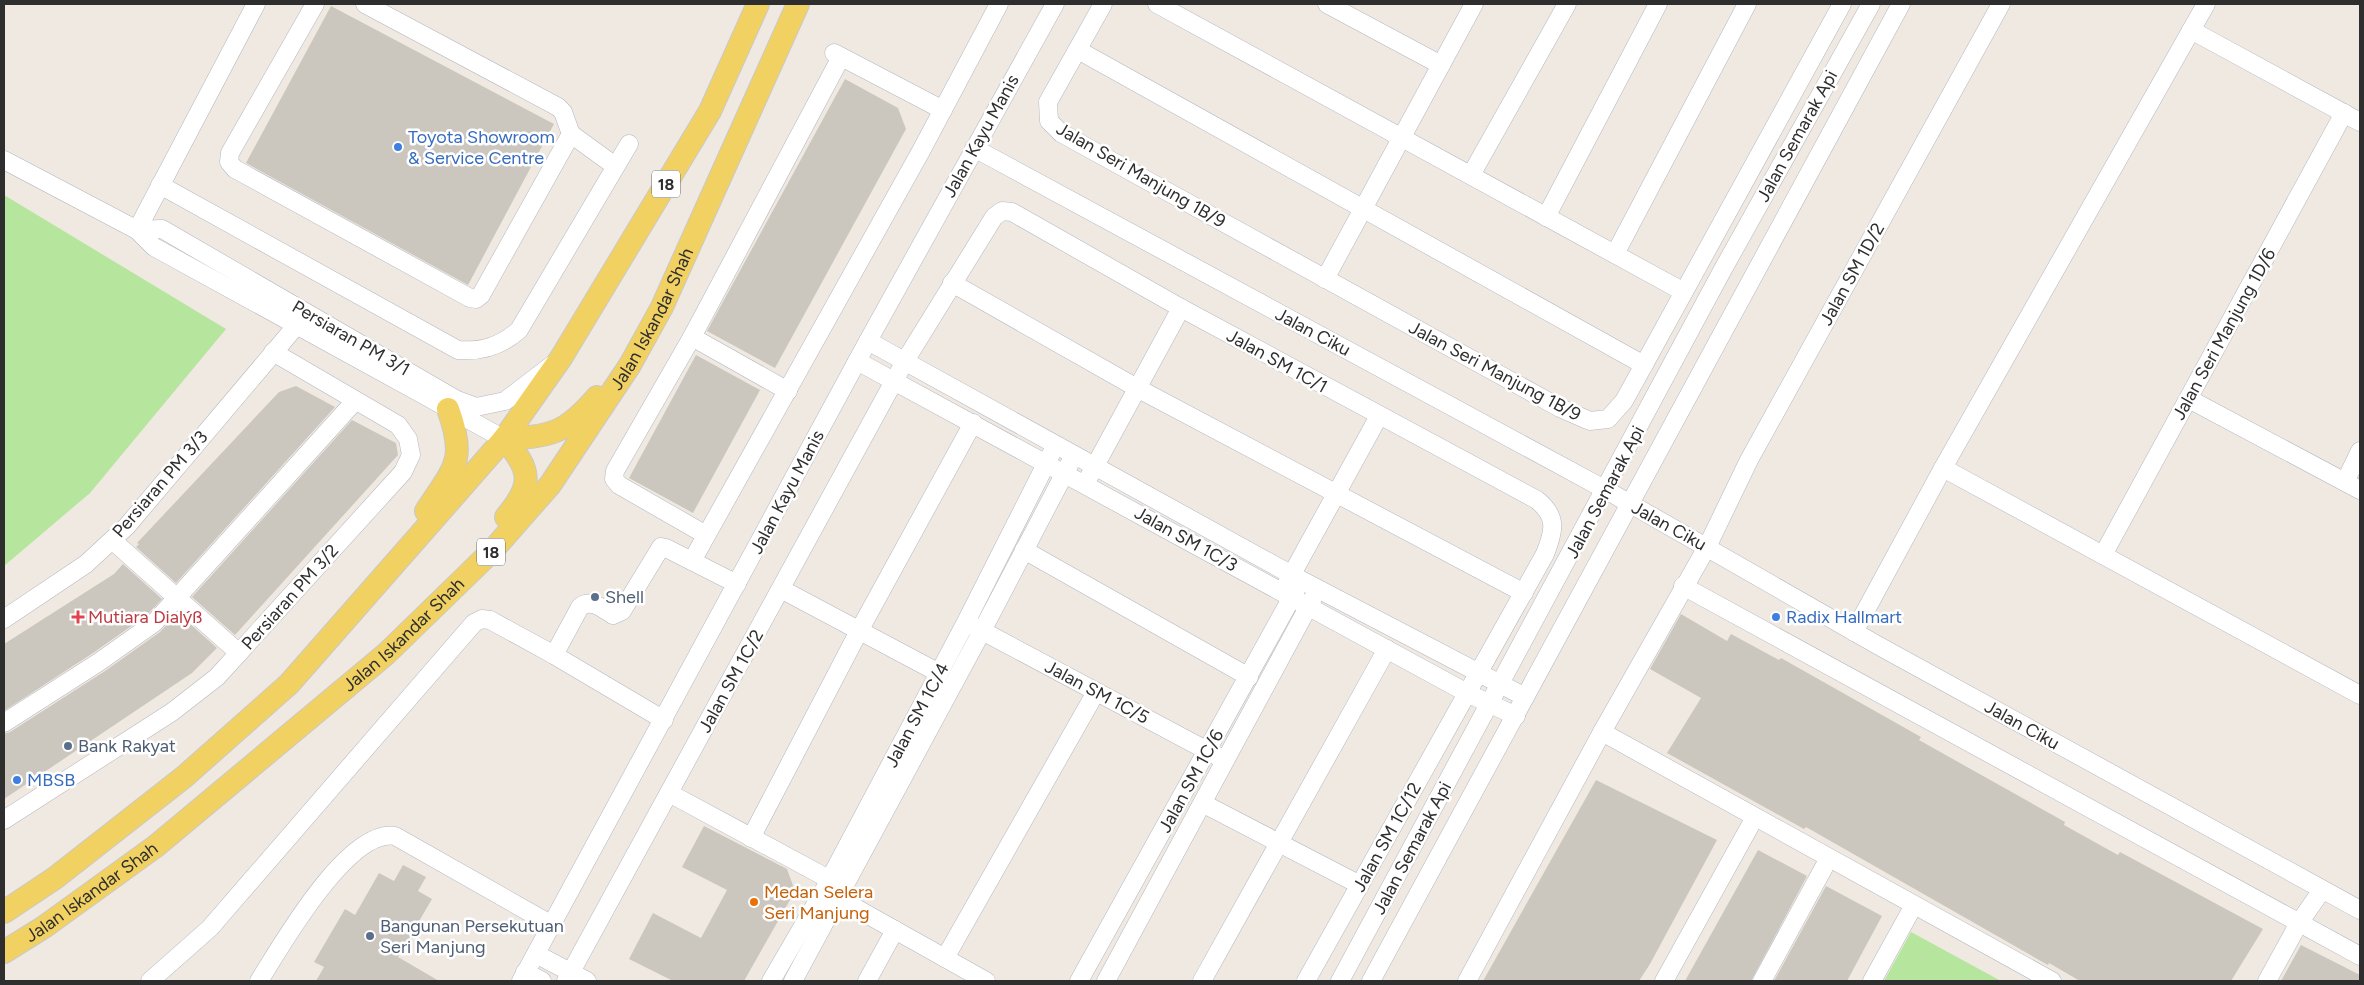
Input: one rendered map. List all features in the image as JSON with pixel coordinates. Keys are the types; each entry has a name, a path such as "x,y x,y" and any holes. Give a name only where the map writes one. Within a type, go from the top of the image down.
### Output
{"main road":[{"name":"Jalan Iskandar Shah","path":"4,912 55,878 116,832 184,777 289,684 504,439 561,358 710,111 758,4"},
{"name":"Jalan Iskandar Shah","path":"4,952 44,927 156,846 386,654 492,551 550,485 630,366 662,307 798,4"},
{"path":"504,439 539,437 572,425 602,391 662,307"},
{"path":"387,573 455,465 459,453 456,432 448,409"},
{"path":"386,654 521,499 526,482 521,458 504,439"}],"street":[{"path":"137,230 256,4"},
{"path":"315,4 230,152 229,162 235,169 470,298 476,299 481,295 571,134"},
{"path":"364,4 558,107 563,112 571,134 616,166"},
{"path":"692,561 943,110 999,4"},
{"name":"Jalan Kayu Manis","path":"523,977 857,361 1055,4"},
{"path":"1103,4 1078,50 1362,210 1644,365"},
{"path":"1157,4 1684,292"},
{"path":"1327,4 1441,64"},
{"path":"1325,279 1474,4"},
{"path":"1471,175 1567,4"},
{"path":"1546,216 1658,4"},
{"path":"1615,254 1747,4"},
{"name":"Jalan Seri Manjung 1B/9","path":"1078,50 1048,102 1049,121 1061,133 1560,408 1590,420 1608,419 1624,401 1842,4"},
{"name":"Jalan Semarak Api","path":"1340,981 1606,490 1722,271 1871,4"},
{"path":"1881,4 1898,8"},
{"name":"Jalan SM 1D/2","path":"1467,981 1602,732 1706,547 1749,460 2001,4"},
{"path":"1854,632 1943,468 2206,4"},
{"name":"Jalan Semarak Api","path":"1371,981 1898,8"},
{"path":"2191,30 2360,122"},
{"path":"706,535 619,485 614,479 615,471 692,337 837,55 943,110"},
{"name":"Jalan Seri Manjung 1D/6","path":"2103,555 2344,113"},
{"path":"160,185 458,350 471,351 505,342 519,330 629,144"},
{"name":"Jalan Ciku","path":"974,148 1606,490 1854,632 2360,910"},
{"name":"Persiaran PM 3/1","path":"4,160 137,230 154,247 504,439"},
{"name":"Jalan SM 1C/1","path":"895,382 905,361 994,216 1002,211 1012,212 1181,308 1537,500 1547,508 1552,521 1553,534 1545,554 1478,673"},
{"name":"Persiaran PM 3/1","path":"137,230 162,229 457,400 476,406 504,400 561,358"},
{"path":"952,283 1137,388 1524,593"},
{"path":"1084,483 1181,308"},
{"name":"Persiaran PM 3/3","path":"4,619 86,564 127,526 296,326"},
{"path":"692,337 788,391"},
{"name":"Jalan SM 1C/3","path":"868,341 1055,446 1318,589 1500,683 1525,698"},
{"name":"Persiaran PM 3/2","path":"4,819 172,712 217,677 402,472 411,455 408,439 398,425 273,352"},
{"name":"Jalan SM 1C/3","path":"857,361 1467,693 1516,716"},
{"name":"Jalan SM 1C/2","path":"568,977 895,382"},
{"path":"2189,400 2360,490"},
{"path":"4,723 99,662 154,623 355,401"},
{"name":"Jalan SM 1C/6","path":"1079,981 1249,677 1336,495 1379,416"},
{"path":"751,838 859,631 973,423"},
{"name":"Jalan SM 1C/4","path":"793,981 834,889 939,673 1055,446"},
{"path":"2345,482 2360,450"},
{"name":"Jalan SM 1C/4","path":"771,981 834,889 982,631 1074,456"},
{"path":"1943,468 2360,695"},
{"path":"112,540 239,652"},
{"path":"554,655 580,606 584,603 590,602 613,614 618,615 622,611 661,547 737,584"},
{"path":"1024,550 1249,677"},
{"path":"1683,586 2360,956"},
{"path":"781,589 939,673"},
{"name":"Jalan SM 1C/6","path":"1106,981 1227,762 1318,589"},
{"path":"150,981 216,920 474,623 482,619 490,620 554,655 664,720"},
{"name":"Jalan SM 1C/5","path":"966,622 1227,762"},
{"path":"1202,981 1387,649"},
{"name":"Jalan SM 1C/12","path":"1306,981 1478,673"},
{"path":"944,958 1096,692"},
{"path":"1602,732 2052,981"},
{"path":"669,794 751,838 834,889 895,930 986,981"},
{"path":"1204,804 1360,885"},
{"path":"1664,981 1755,817"},
{"path":"259,981 315,895 353,853 376,837 386,834 395,836 552,924"},
{"path":"1762,981 1829,858"},
{"path":"2267,981 2299,923 2322,890"},
{"path":"1872,981 1914,905"},
{"path":"867,981 895,930"},
{"path":"536,954 568,977 587,981"},
{"path":"523,977 542,981"}],"green space":[{"path":"4,195 226,329 90,493 4,566"},
{"path":"1911,932 2001,981 1884,981"}],"building":[{"name":"Toyota Showroom & Service Centre","path":"331,6 554,124 468,285 246,163"},
{"path":"845,79 898,108 906,129 775,368 707,331"},
{"path":"696,355 760,390 693,513 629,478"},
{"path":"296,386 335,407 176,583 136,547 139,544 137,543 279,392"},
{"path":"352,420 396,443 398,455 235,635 192,597"},
{"path":"123,564 162,599 147,615 4,711 4,644 114,574"},
{"path":"178,613 217,648 192,673 4,799 4,734 105,671 160,632"},
{"path":"1681,614 1727,641 1731,634 1779,660 1781,658 1921,737 1919,740 2065,822 2064,825 2118,855 2120,852 2263,929 2231,981 2080,981 2049,963 2048,965 1806,827 1804,829 1667,753 1701,698 1650,669"},
{"path":"1596,780 1717,840 1650,964 1639,981 1483,981"},
{"name":"Medan Selera Seri Manjung","path":"704,826 787,869 795,891 744,981 673,981 629,959 653,913 701,938 727,890 682,867"},
{"path":"1758,850 1807,876 1751,981 1685,981"},
{"name":"Bangunan Persekutuan Seri Manjung","path":"403,865 426,877 418,891 432,899 398,957 439,981 316,981 324,967 314,962 345,909 355,915 379,873 394,881"},
{"path":"1826,886 1882,916 1847,981 1774,981"},
{"path":"2301,945 2360,975 2360,981 2281,981"}],"place":[{"name":"Toyota Showroom & Service Centre","path":"398,147"},
{"name":"Shell","path":"595,597"},
{"name":"Mutiara Dialýß","path":"78,617"},
{"name":"Radix Hallmart","path":"1776,617"},
{"name":"Bank Rakyat","path":"68,746"},
{"name":"MBSB","path":"17,780"},
{"name":"Medan Selera Seri Manjung","path":"754,902"},
{"name":"Bangunan Persekutuan Seri Manjung","path":"370,936"}]}
